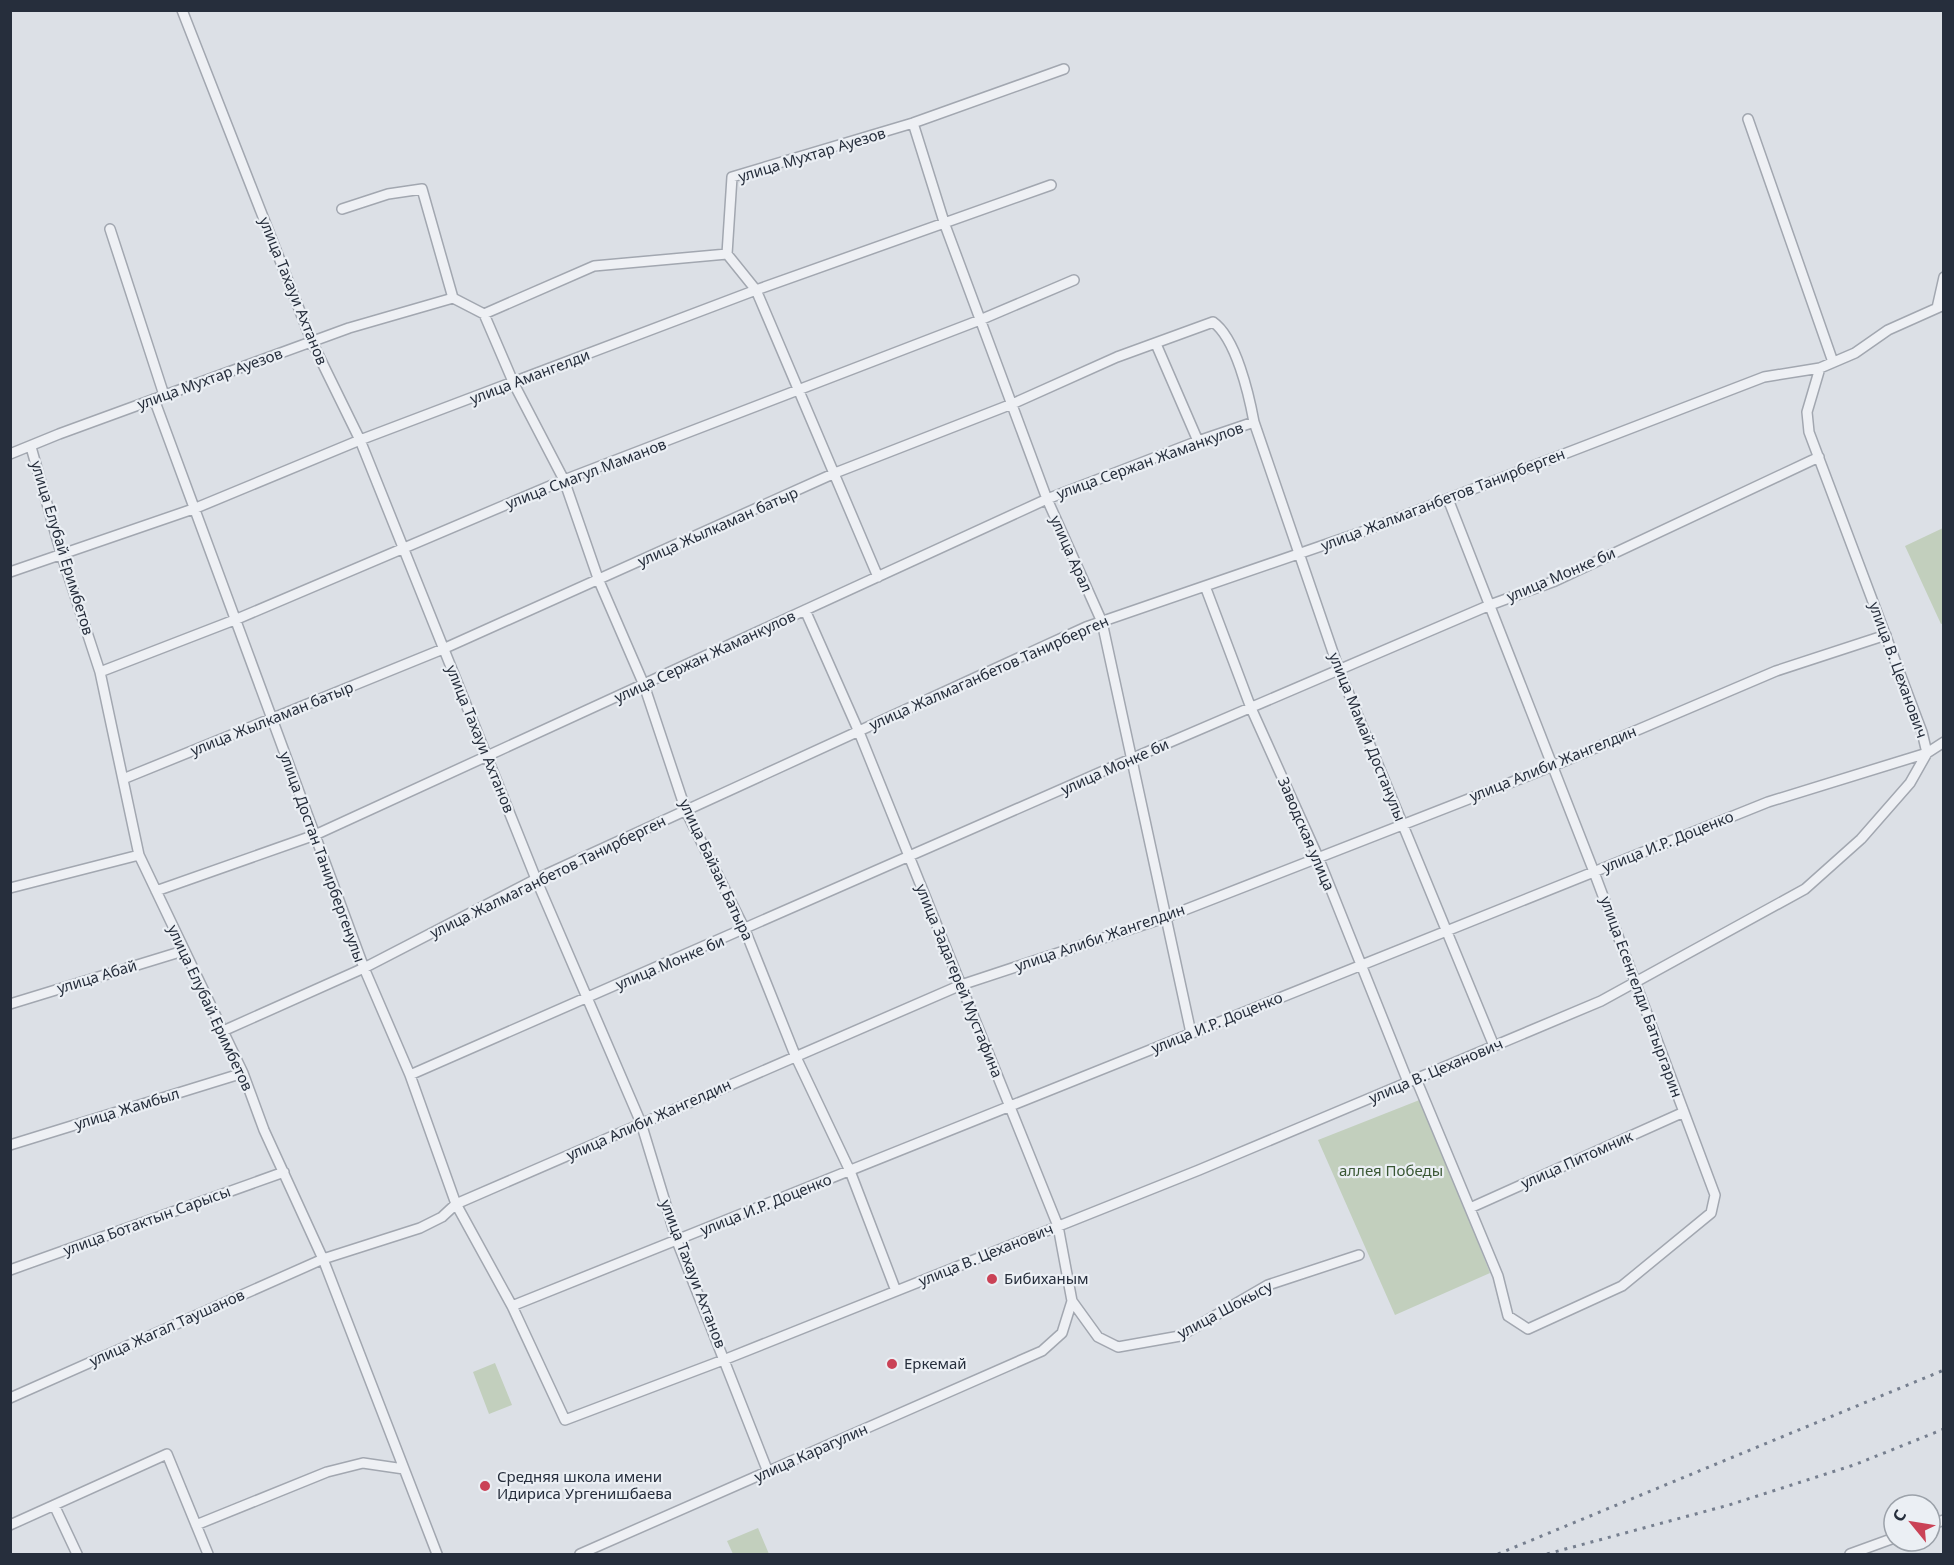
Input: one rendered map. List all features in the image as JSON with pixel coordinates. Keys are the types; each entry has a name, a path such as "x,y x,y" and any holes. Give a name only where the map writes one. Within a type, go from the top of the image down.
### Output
{"street":[{"name":"улица Тахауи Ахтанов","path":"182,10 312,342 360,440 536,879 640,1124 677,1241 726,1359 768,1472"},
{"name":"улица Мухтар Ауезов","path":"726,254 732,177 914,123 1064,69"},
{"path":"1748,119 1833,362"},
{"name":"улица Арал","path":"914,123 945,225 1047,499 1102,622 1134,758 1164,918 1191,1033"},
{"name":"улица Амангелди","path":"10,572 195,508 360,440 514,384 756,290 945,225 1051,185"},
{"path":"342,209 388,194 422,189 453,298 484,314 594,266 726,254 756,290 878,577"},
{"path":"110,229 164,395"},
{"path":"1940,307 1944,277"},
{"name":"улица Смагул Маманов","path":"100,672 237,619 564,480 980,320 1074,280"},
{"name":"улица Мухтар Ауезов","path":"10,454 164,395 376,319 453,298"},
{"name":"улица Жалмаганбетов Танирберген","path":"223,1031 364,968 536,879 1102,622 1448,499 1764,377 1820,368 1855,353 1888,330 1940,307"},
{"name":"улица Байзак Батыра","path":"484,314 514,384 564,480 599,581 644,685 686,811 745,930 795,1055 850,1171 896,1291"},
{"name":"улица Жылкаман батыр","path":"123,779 271,721 443,649 836,474 1012,404 1116,357 1212,322 1222,328 1248,388 1254,422"},
{"path":"1156,344 1198,441"},
{"name":"улица В. Цеханович","path":"565,1420 726,1359 1199,1170 1601,1001 1805,889 1861,839 1910,783 1927,753 1922,732 1809,432 1807,412 1820,368"},
{"name":"улица Достан Танирбергенулы","path":"154,399 237,619 271,721 364,968 410,1075 456,1204 512,1306 565,1420"},
{"name":"улица Сержан Жаманкулов","path":"156,891 315,835 1047,499 1254,422"},
{"name":"улица Мамай Достанулы","path":"1254,422 1301,553 1339,670 1445,932 1494,1046"},
{"name":"улица Елубай Еримбетов","path":"31,447 61,553 100,672 140,855 183,951 243,1073 323,1259 437,1554"},
{"name":"улица Монке би","path":"410,1075 1134,758 1490,605 1555,581 1819,457"},
{"name":"улица Есенгелди Батыргарин","path":"1448,499 1553,765 1715,1195"},
{"name":"Заводская улица","path":"1205,586 1251,708 1318,857 1360,966 1470,1208 1498,1276 1508,1316 1528,1329 1622,1286 1711,1213 1715,1195"},
{"name":"улица Задагерей Мустафина","path":"805,610 859,732 1058,1226 1072,1301 1062,1333 1042,1351"},
{"name":"улица Алиби Жангелдин","path":"323,1259 420,1228 442,1218 456,1204 795,1055 961,985 1164,918 1553,765 1776,671 1886,635"},
{"path":"1927,753 1944,742"},
{"name":"улица И.Р. Доценко","path":"512,1306 1768,802 1927,753"},
{"path":"10,888 140,855"},
{"name":"улица Абай","path":"10,1004 183,951"},
{"name":"улица Жамбыл","path":"10,1145 243,1073"},
{"name":"улица Питомник","path":"1470,1208 1684,1112"},
{"name":"улица Ботактын Сарысы","path":"10,1270 284,1172"},
{"name":"улица Шокысу","path":"1072,1301 1098,1337 1118,1347 1180,1336 1268,1285 1359,1255"},
{"name":"улица Жагал Таушанов","path":"10,1398 323,1259"},
{"name":"улица Карагулин","path":"580,1554 1042,1351"},
{"path":"10,1525 167,1454 208,1554"},
{"path":"196,1525 327,1472 363,1463 404,1469"},
{"path":"54,1505 77,1554"},
{"path":"1850,1554 1882,1542"}],"green space":[{"path":"1943,528 1944,623 1941,624 1905,546"},
{"name":"аллея Победы","path":"1422,1099 1490,1273 1395,1315 1318,1140"},
{"path":"495,1363 512,1405 489,1414 473,1372"},
{"path":"758,1528 769,1554 733,1554 727,1541"}],"railway":[{"path":"1498,1554 1944,1370"},
{"path":"1547,1554 1729,1505 1854,1465 1944,1429"}],"place":[{"name":"Бибиханым","path":"992,1279"},
{"name":"Еркемай","path":"892,1364"},
{"name":"Средняя школа имени Идириса Ургенишбаева","path":"485,1486"}]}
